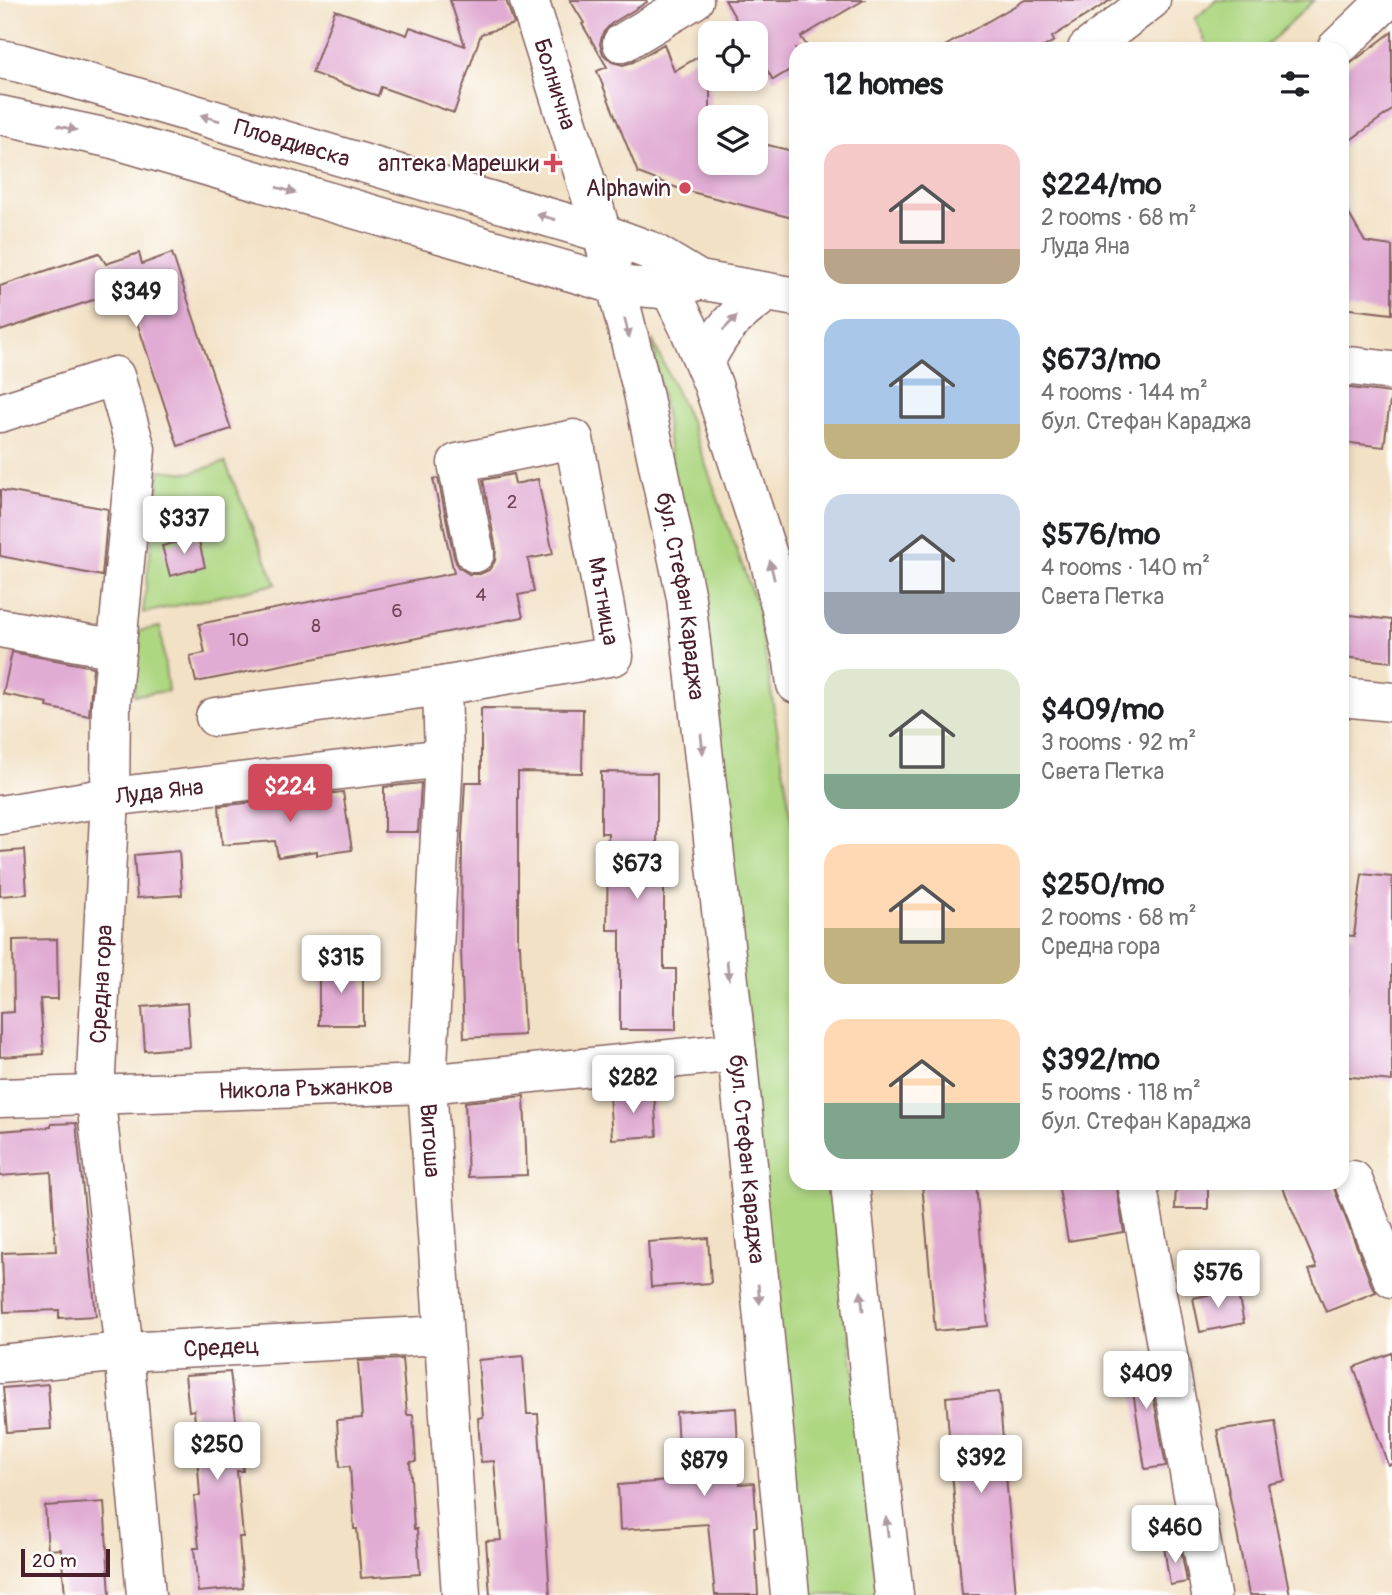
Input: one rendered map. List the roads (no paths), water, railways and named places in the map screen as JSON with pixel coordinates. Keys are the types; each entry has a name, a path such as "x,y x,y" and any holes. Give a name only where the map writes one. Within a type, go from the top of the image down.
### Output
{"street":[{"name":"Болнична","path":"528,0 581,168"},
{"path":"622,43 694,0"},
{"path":"1096,42 1151,0"},
{"path":"1343,42 1387,0"},
{"name":"Пловдивска","path":"0,59 20,62 602,233 650,251"},
{"name":"Пловдивска","path":"0,115 113,139 616,285 685,285 781,295"},
{"name":"бул. Стефан Караджа","path":"581,168 602,233 643,393 686,598 737,1052 790,1595"},
{"path":"581,168 650,251 685,285 705,362 769,558 789,644"},
{"path":"705,362 719,335 743,310 781,295"},
{"path":"1349,366 1392,370"},
{"name":"Средна гора","path":"0,413 115,376 136,449 111,705 110,797 95,1093 124,1352 146,1595"},
{"name":"Мътница","path":"215,718 442,687 614,656 574,439 457,463 475,553"},
{"path":"0,628 117,649"},
{"name":"Витоша","path":"442,687 444,758 427,1084 461,1595"},
{"path":"1349,698 1392,702"},
{"name":"Луда Яна","path":"0,815 110,797 444,758"},
{"name":"Никола Ръжанков","path":"0,1098 427,1084 737,1052"},
{"path":"1349,1178 1392,1201"},
{"path":"1349,1181 1392,1278"},
{"path":"851,1190 894,1595"},
{"path":"1138,1190 1211,1595"},
{"name":"Средец","path":"0,1364 124,1352 443,1335"}],"place":[{"name":"аптека Марешки","path":"553,163"},
{"name":"Alphawin","path":"685,188"}]}
